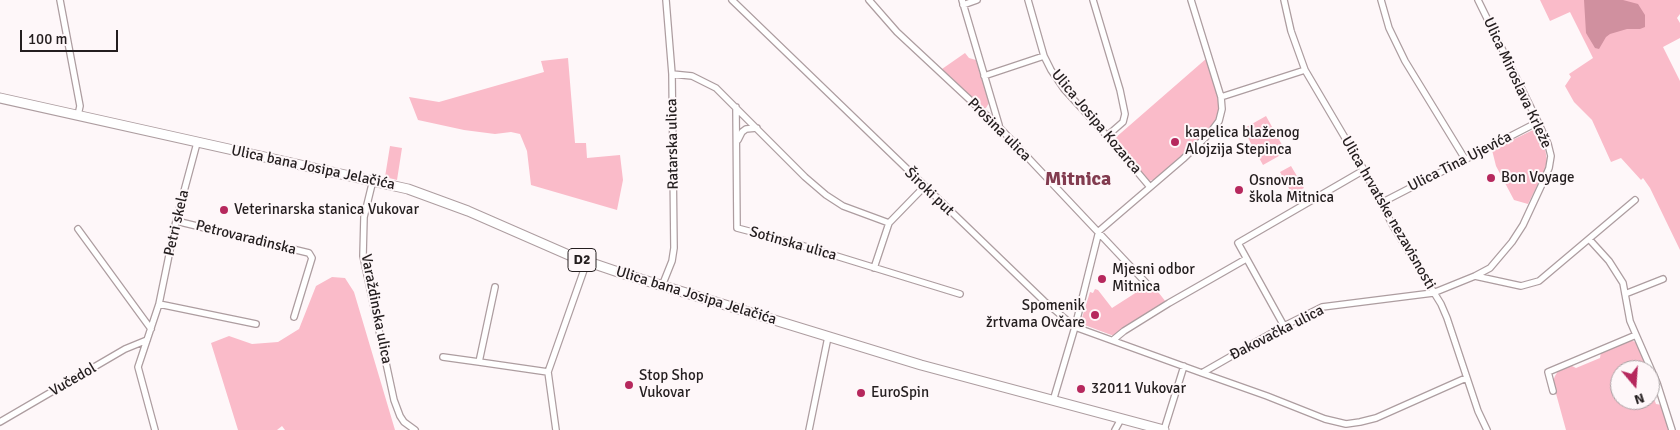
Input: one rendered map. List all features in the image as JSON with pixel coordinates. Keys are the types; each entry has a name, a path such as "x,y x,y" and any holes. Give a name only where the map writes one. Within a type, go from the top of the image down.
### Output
{"main road":[{"name":"Ulica bana Josipa Jelačića","path":"0,98 408,189 447,202 558,251 662,286 921,365 1164,430"}],"street":[{"path":"60,0 80,106 78,115"},
{"name":"Ratarska ulica","path":"662,286 672,262 674,248 672,74 666,0"},
{"name":"Široki put","path":"732,0 924,187 1044,301 1075,327"},
{"name":"Prosina ulica","path":"869,0 897,32 999,127 1148,285"},
{"path":"977,0 963,2 999,127"},
{"name":"Ulica Josipa Kozarca","path":"1028,0 1044,56 1051,70 1064,89 1150,187"},
{"path":"1094,0 1126,114 1123,122 1107,136"},
{"path":"1053,401 1075,327 1099,231 1190,152 1216,126 1221,114 1220,97 1191,0"},
{"name":"Ulica hrvatske nezavisnosti","path":"1284,0 1291,31 1305,70 1364,170 1397,234 1441,304 1486,430"},
{"path":"1381,0 1389,28 1405,62 1465,160"},
{"name":"Ulica Miroslava Krleže","path":"1433,293 1490,268 1512,242 1523,225 1549,168 1551,156 1538,122 1478,0"},
{"name":"Ulica Josipa Kozarca","path":"984,76 1044,56"},
{"path":"1220,97 1305,70"},
{"path":"672,74 692,76 716,88 805,177 833,200 863,214 889,223"},
{"name":"Sotinska ulica","path":"736,107 737,228 794,243 960,294"},
{"name":"Ulica Tina Ujevića","path":"1381,203 1538,122"},
{"path":"737,142 742,132 746,129 757,128"},
{"name":"Petri skela","path":"155,430 138,367 159,304 176,221 197,142"},
{"path":"1284,326 1238,243 1364,170"},
{"name":"Varaždinska ulica","path":"373,180 364,217 363,256 394,400 404,422 415,430"},
{"path":"874,268 889,223 924,187"},
{"path":"1475,276 1521,286 1539,281 1635,200"},
{"name":"Petrovaradinska","path":"176,221 309,253 312,258 294,317"},
{"path":"78,229 151,330"},
{"path":"1590,239 1609,261 1623,283 1630,321 1660,390 1672,430"},
{"path":"1113,340 1169,303 1246,259"},
{"path":"556,430 548,372 584,268 589,262"},
{"path":"1626,294 1663,279"},
{"path":"479,362 495,287"},
{"name":"Đakovačka ulica","path":"1202,373 1284,326 1322,307 1433,293"},
{"path":"159,304 256,324"},
{"path":"1075,327 1326,419 1346,424 1376,418 1466,378"},
{"path":"1553,391 1548,372 1636,335"},
{"path":"809,430 828,336"},
{"name":"Vučedol","path":"0,422 125,349 147,340"},
{"path":"443,357 548,372"},
{"path":"1164,430 1184,366"},
{"path":"1115,430 1121,419"}],"shaded area":[{"path":"1540,0 1680,0 1680,14 1677,18 1680,23 1680,38 1663,47 1680,81 1680,250 1650,188 1643,178 1641,180 1621,158 1611,162 1592,120 1574,102 1565,86 1571,77 1569,74 1593,58 1570,12 1550,21"},
{"path":"1584,0 1623,0 1638,4 1645,15 1645,27 1627,29 1610,34 1599,49 1595,48 1586,33"},
{"path":"965,53 969,58 976,60 989,103 986,108 983,108 942,69"},
{"path":"568,58 575,143 586,143 587,158 620,155 623,180 617,210 531,185 527,151 520,134 511,132 495,134 464,130 418,120 409,97 439,102 544,72 541,61"},
{"path":"1207,58 1219,103 1217,121 1209,132 1156,179 1149,181 1114,139"},
{"path":"1266,116 1286,152 1263,165 1243,129"},
{"path":"1535,129 1539,131 1544,141 1547,161 1544,172 1528,204 1514,200 1496,166 1492,150"},
{"path":"390,146 402,148 397,180 385,177"},
{"path":"1291,166 1304,188 1292,194 1280,172"},
{"path":"332,277 345,278 354,292 395,430 285,430 282,426 277,430 238,430 211,343 229,336 252,344 278,342 299,329 316,286"},
{"path":"1151,283 1166,302 1114,336 1082,324 1081,321 1090,292 1093,293 1095,289 1098,290 1112,308"},
{"path":"1629,340 1636,342 1645,360 1610,360 1610,410 1660,410 1660,405 1662,405 1668,430 1566,430 1553,381 1555,376 1558,371 1570,365 1576,368 1600,358 1601,352"}],"place":[{"name":"kapelica blaženog Alojzija Stepinca","path":"1175,142"},
{"name":"Bon Voyage","path":"1491,178"},
{"name":"Osnovna škola Mitnica","path":"1239,190"},
{"name":"Veterinarska stanica Vukovar","path":"224,210"},
{"name":"Mjesni odbor Mitnica","path":"1102,279"},
{"name":"Spomenik žrtvama Ovčare","path":"1095,315"},
{"name":"Stop Shop Vukovar","path":"629,385"},
{"name":"32011 Vukovar","path":"1081,389"},
{"name":"EuroSpin","path":"861,393"}],"district":[{"name":"Mitnica","path":"1078,180"}]}
